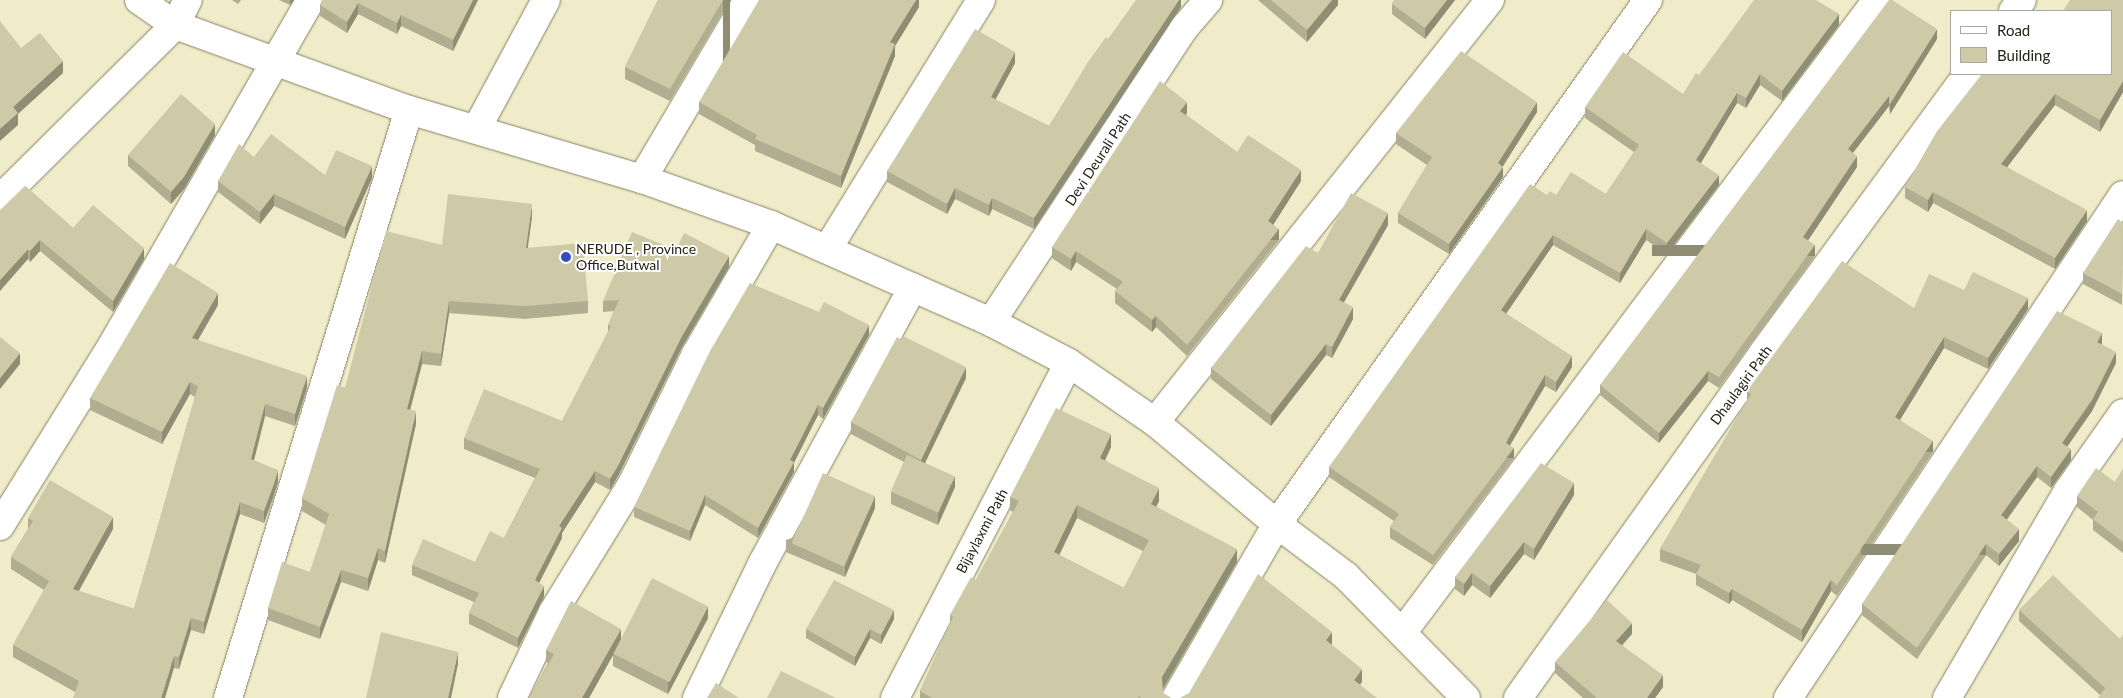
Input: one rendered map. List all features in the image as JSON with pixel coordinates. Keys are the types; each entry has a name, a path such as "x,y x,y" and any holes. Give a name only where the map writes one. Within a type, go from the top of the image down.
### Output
{"street":[{"path":"139,0 175,25 409,110 477,128 642,179 771,225 828,248 991,322 1069,363 1155,422 1277,524 1346,576 1466,698"},
{"path":"0,199 175,25 188,0"},
{"path":"0,526 114,342 311,0"},
{"path":"477,128 546,0"},
{"path":"642,179 748,0"},
{"path":"828,248 981,0"},
{"name":"Devi Deurali Path","path":"991,322 1184,28 1208,0"},
{"path":"1155,422 1490,0"},
{"path":"1176,698 1277,524 1648,0"},
{"path":"1402,633 1876,0"},
{"path":"2014,10 2022,0"},
{"name":"Dhaulagiri Path","path":"1518,698 1967,75"},
{"path":"228,698 409,110"},
{"path":"1788,698 2123,195"},
{"path":"512,698 553,612 632,484 696,354 771,225"},
{"path":"697,698 762,564 913,288"},
{"name":"Bijaylaxmi Path","path":"895,698 1069,363"},
{"path":"1946,698 2068,491 2123,413"}],"building":[{"path":"322,0 473,0 453,40 401,15 397,23 358,3 347,22 320,5"},
{"path":"658,0 723,0 670,89 625,67"},
{"path":"759,0 916,0 890,42 895,44 841,176 755,139 757,135 699,102"},
{"path":"1136,0 1179,0 1034,218 992,198 989,205 955,188 947,204 887,171 975,29 1015,52 991,97 1049,126 1088,62 1106,37 1108,39"},
{"path":"1271,0 1332,0 1307,30"},
{"path":"1394,0 1447,0 1425,28 1392,4"},
{"path":"1754,0 1816,0 1839,14 1782,91 1760,74 1746,98 1737,93 1696,160 1719,175 1667,243 1646,229 1620,273 1553,235 1501,310 1572,356 1556,382 1545,375 1506,443 1514,448 1433,555 1390,527 1399,514 1329,467 1530,184 1547,195 1550,191 1556,195 1571,172 1606,194 1639,145 1585,107 1623,52 1683,94 1696,73 1699,75"},
{"path":"1889,0 1892,0 1937,29 1890,104 1889,96 1848,149 1857,156 1803,237 1815,245 1719,377 1708,371 1659,433 1600,385"},
{"path":"2070,0 2123,0 2123,81 2100,120 2055,94 2001,164 2087,210 2055,258 1933,192 1928,200 1905,187 1938,130 1981,75 2113,75 2113,10 2064,10"},
{"path":"0,21 21,48 40,33 63,61 13,107 18,113 0,129"},
{"path":"1461,51 1537,102 1498,163 1503,167 1449,244 1398,213 1432,157 1396,133"},
{"path":"1160,81 1187,102 1180,111 1237,152 1248,135 1301,170 1268,221 1279,229 1187,345 1156,316 1152,320 1115,291 1123,282 1076,251 1071,259 1052,247"},
{"path":"181,94 215,124 184,177 171,192 128,155"},
{"path":"271,134 325,175 336,150 372,166 345,227 274,194 260,212 218,181 239,144 254,157"},
{"path":"25,186 73,228 93,205 144,248 113,301 40,240 30,251 28,249 0,280 0,210"},
{"path":"1351,193 1388,213 1339,300 1353,307 1332,347 1326,344 1271,415 1211,368 1306,246 1318,253"},
{"path":"448,194 532,204 526,248 583,243 588,301 525,306 449,301 441,354 422,351 407,409 416,411 385,551 378,548 368,578 341,570 320,627 268,608 282,562 310,572 329,514 302,498 337,385 345,388 386,231 442,245"},
{"path":"2118,219 2123,223 2122,294 2083,273"},
{"path":"632,232 676,250 684,233 729,256 682,336 610,479 595,471 559,526 562,528 535,580 544,586 518,638 469,613 479,593 412,565 423,539 475,562 490,531 504,538 540,469 464,438 484,389 562,421 611,326 608,325 619,300 603,301"},
{"path":"1842,261 1914,308 1929,274 1964,290 1973,272 2028,298 1988,358 1944,337 1895,417 1933,441 1837,585 1831,580 1802,630 1732,589 1729,593 1696,574 1701,565 1660,549 1751,394 1747,391"},
{"path":"170,263 218,293 192,338 307,376 295,414 265,404 251,459 278,470 274,484 264,511 240,502 204,622 191,618 179,657 174,656 161,698 73,698 79,681 13,645 49,581 11,557 33,521 28,518 50,480 113,517 73,589 134,609 198,386 190,382 162,432 90,398"},
{"path":"750,283 819,312 824,302 869,325 823,408 818,405 790,460 794,462 758,528 705,495 690,531 634,507 710,351"},
{"path":"2057,311 2102,333 2097,342 2116,352 2092,400 2062,443 2071,449 2051,477 2037,466 2001,515 2019,529 1999,554 1986,544 1917,648 1862,604"},
{"path":"903,336 966,367 921,460 851,422 897,337 902,340"},
{"path":"0,337 20,353 0,378"},
{"path":"1056,408 1111,434 1100,458 1159,488 1151,504 1237,549 1162,677 1163,693 1171,698 1141,698 1139,696 1138,698 932,698 920,691 953,617 950,615 971,577 976,580 1019,501 1010,497","holes":["1077,505 1149,540 1124,588 1054,552"]},
{"path":"907,455 955,476 938,513 891,492"},
{"path":"1541,463 1574,483 1534,549 1524,542 1490,586 1472,573 1464,584 1455,577"},
{"path":"2096,468 2115,482 2123,469 2123,542 2093,519 2098,512 2077,496"},
{"path":"823,473 875,496 844,567 792,543"},
{"path":"1258,574 1332,632 1326,640 1362,669 1354,680 1377,698 1180,698 1189,693"},
{"path":"2053,575 2120,639 2123,634 2123,698 2098,698 2105,688 2019,610"},
{"path":"652,578 708,607 670,682 613,654"},
{"path":"834,580 894,610 881,635 870,629 855,657 806,629"},
{"path":"1607,600 1632,623 1616,641 1663,675 1647,698 1595,698 1555,662"},
{"path":"571,601 621,629 582,698 529,698 554,654 546,650"},
{"path":"381,632 458,652 448,698 366,698"},
{"path":"781,671 836,698 767,698"},
{"path":"716,683 739,698 707,698"}],"place":[{"name":"NERUDE , Province Office,Butwal","path":"566,257"}]}
